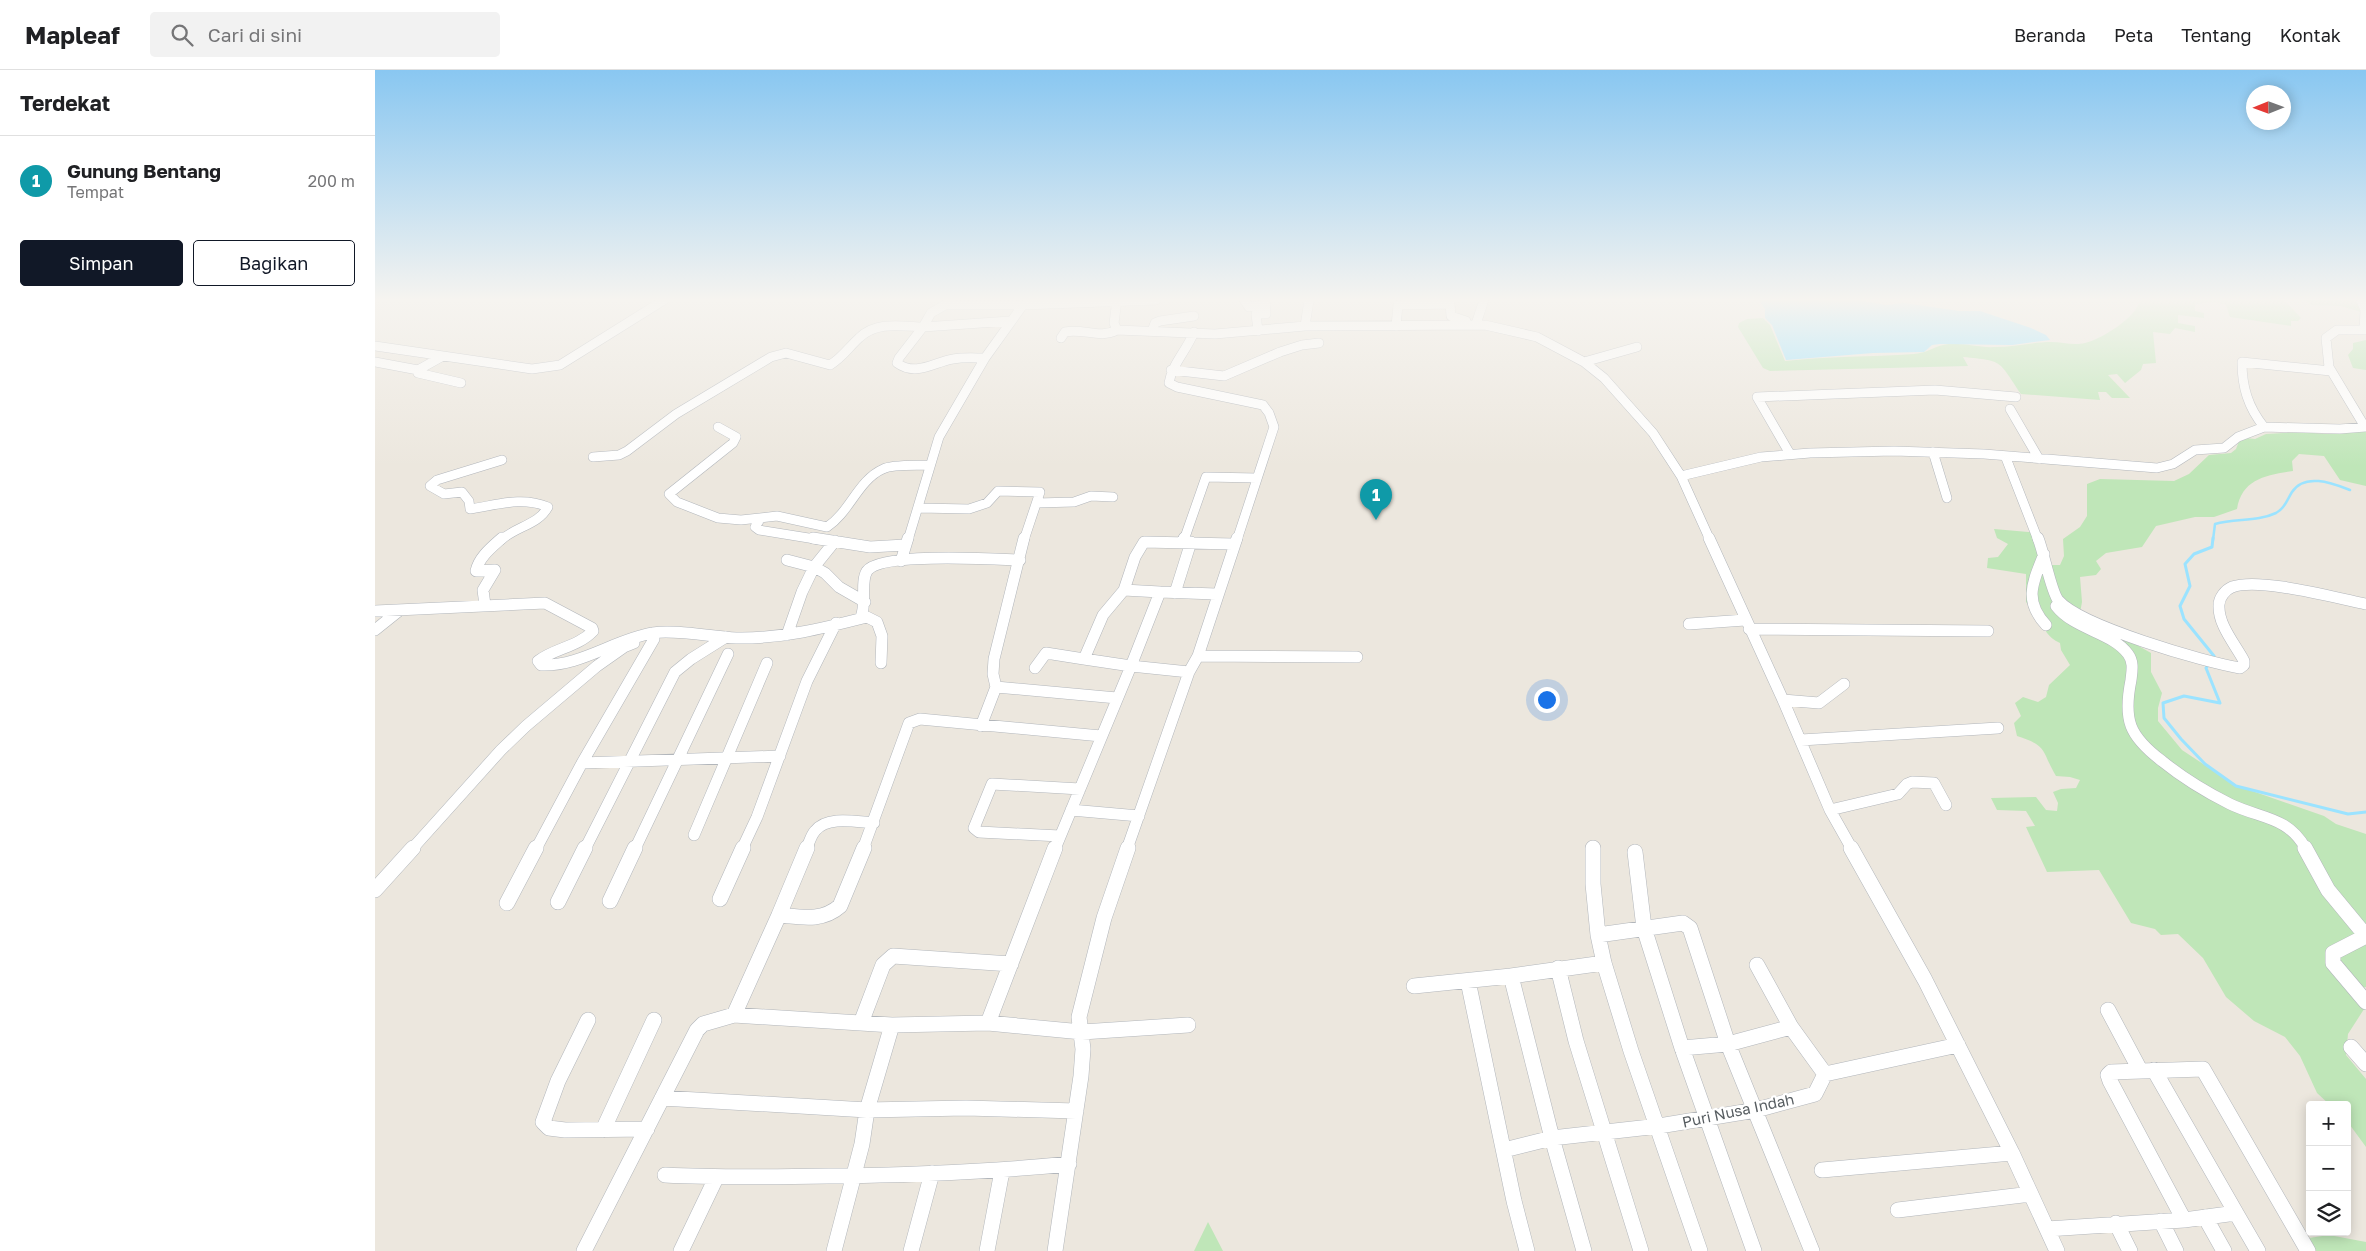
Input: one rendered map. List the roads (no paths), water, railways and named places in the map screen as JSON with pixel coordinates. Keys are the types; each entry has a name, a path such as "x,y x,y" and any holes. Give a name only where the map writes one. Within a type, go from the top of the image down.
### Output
{"street":[{"path":"436,355 532,369 560,365 576,355"},
{"path":"593,458 619,455 627,451 667,423 676,414 777,355"},
{"path":"795,355 830,365 844,355"},
{"path":"901,355 897,363 899,365 920,368 937,366 951,360 985,358"},
{"path":"901,560 919,508 930,465 945,426 987,355"},
{"path":"1055,1251 1083,1056 1082,1032 1078,1023 1104,918 1189,672 1197,656 1233,544 1274,427 1267,409 1261,404 1172,386 1168,380 1171,370 1182,355"},
{"path":"1171,370 1224,376 1272,355"},
{"path":"1571,355 1584,362 1622,396 1653,433 1681,476 1747,625 1801,740 1830,810 1899,930 1958,1044 2012,1153 2057,1251"},
{"path":"1584,362 1608,355"},
{"path":"1681,476 1761,457 1790,454 1933,452 2162,467 2173,464 2195,450 2224,448 2237,437 2264,427 2340,429 2365,427 2331,372 2328,355"},
{"path":"375,362 418,370 443,356"},
{"path":"2264,427 2255,418 2245,395 2242,362 2286,365 2331,372"},
{"path":"418,370 418,373 461,383"},
{"path":"1790,454 1757,397 1935,390 2016,397"},
{"path":"2010,409 2039,459"},
{"path":"718,427 736,437 733,443 671,492 669,496 685,505 718,518 733,520 777,516 827,527 837,520 865,483 883,468 930,465"},
{"path":"1933,452 1947,498"},
{"path":"2006,458 2015,488 2044,554 2057,598 2056,606 2066,617 2107,638 2129,654 2133,664 2125,712 2127,722 2141,742 2217,798 2290,828 2323,883 2366,936 2333,953 2333,962 2366,1002"},
{"path":"485,605 481,596 482,591 495,570 476,571 477,566 493,547 514,529 536,522 544,514 548,506 540,503 507,501 470,509 469,501 462,492 444,494 430,486 437,480 502,460"},
{"path":"1175,593 1187,542 1206,477 1257,478"},
{"path":"919,508 943,510 979,507 988,503 998,491 1039,492 1025,532 1020,560 994,659 993,674 996,687 981,726"},
{"path":"1037,502 1073,502 1091,496 1113,497"},
{"path":"761,518 755,527 759,530 870,547 905,546"},
{"path":"787,635 802,592 814,567 835,541"},
{"path":"1084,659 1103,615 1123,590 1135,557 1144,542 1233,544"},
{"path":"2044,554 2031,598 2033,609 2046,625"},
{"path":"861,617 865,602 864,577 868,569 880,563 948,558 1020,560"},
{"path":"787,560 814,567 825,573 839,587 865,602"},
{"path":"2057,598 2067,608 2099,624 2134,638 2222,665 2240,668 2244,665 2222,620 2219,605 2224,594 2233,587 2265,587 2366,604"},
{"path":"1123,590 1217,594"},
{"path":"988,1023 1060,836 1160,592"},
{"path":"375,612 545,603 592,628 593,631 590,635 540,659 538,661 541,666 557,666 568,663 626,638 655,632 680,635 769,638 861,617 872,618 877,622 882,636 881,663"},
{"path":"375,630 400,610"},
{"path":"720,899 757,817 807,681 836,624"},
{"path":"1689,624 1988,631"},
{"path":"375,890 501,750 526,726 597,666 624,647 654,639 680,635"},
{"path":"558,902 675,672 725,637"},
{"path":"507,903 582,763 654,639"},
{"path":"1035,668 1046,653 1131,666 1189,672"},
{"path":"610,902 727,654"},
{"path":"1197,656 1357,657"},
{"path":"694,835 726,756 767,664"},
{"path":"1783,700 1819,703 1844,684"},
{"path":"996,687 1117,698"},
{"path":"779,915 819,918 835,912 840,906 874,823 909,723 920,719 1101,736"},
{"path":"1801,740 1998,728"},
{"path":"582,763 726,756 779,756"},
{"path":"1830,810 1898,794 1907,784 1913,782 1934,782 1946,805"},
{"path":"1060,836 979,832 974,828 992,784 1080,789"},
{"path":"1071,810 1139,816"},
{"path":"734,1015 815,831 819,826 838,821 874,823"},
{"path":"1593,848 1593,884 1598,936 1604,963 1631,1051 1659,1126 1700,1251"},
{"path":"1635,852 1644,928 1682,1048 1754,1251"},
{"path":"1598,936 1683,923 1690,928 1728,1044 1811,1251"},
{"path":"861,1023 883,965 893,956 1011,964"},
{"path":"1414,986 1511,976 1557,968 1604,963"},
{"path":"1757,966 1791,1027 1825,1074 1958,1044"},
{"path":"1557,968 1577,1042 1641,1251"},
{"path":"1511,976 1552,1138 1584,1251"},
{"path":"1468,981 1527,1251"},
{"path":"2108,1010 2236,1213 2257,1251"},
{"path":"584,1251 697,1030 703,1024 734,1015 893,1025 988,1023 1082,1032 1188,1025"},
{"path":"588,1020 558,1081 543,1122 549,1128 565,1130 647,1129"},
{"path":"603,1130 654,1020"},
{"path":"834,1251 862,1144 867,1110 893,1025"},
{"path":"1682,1048 1728,1044 1791,1027"},
{"path":"2351,1046 2366,1064"},
{"path":"2184,1220 2109,1078 2111,1072 2203,1069 2308,1251"},
{"name":"Puri Nusa Indah","path":"1504,1150 1552,1138 1659,1126 1756,1110 1815,1094 1825,1074"},
{"path":"662,1098 867,1110 966,1108 1076,1111"},
{"path":"1822,1170 2012,1153"},
{"path":"665,1175 716,1178 853,1176 1002,1171 1069,1164"},
{"path":"987,1251 1002,1171"},
{"path":"911,1251 933,1173"},
{"path":"681,1251 716,1178"},
{"path":"1898,1210 2031,1194"},
{"path":"2047,1229 2184,1220 2236,1213"},
{"path":"2205,1217 2225,1251"},
{"path":"2161,1221 2177,1251"},
{"path":"2116,1223 2129,1251"}],"water":[{"path":"1784,355 1847,355 1786,360"}],"waterway":[{"path":"2213,540 2215,524 2261,518 2276,513 2284,506 2292,492 2304,482 2320,481 2350,490"},
{"path":"2212,659 2214,656 2184,619 2180,606 2190,586 2185,564 2194,554 2212,547 2213,538"},
{"path":"2209,664 2206,668 2220,703 2184,696 2163,703 2164,718 2205,764 2236,786 2348,814 2366,812"}],"place":[{"name":"Gunung Bentang","path":"1376,520"}]}
